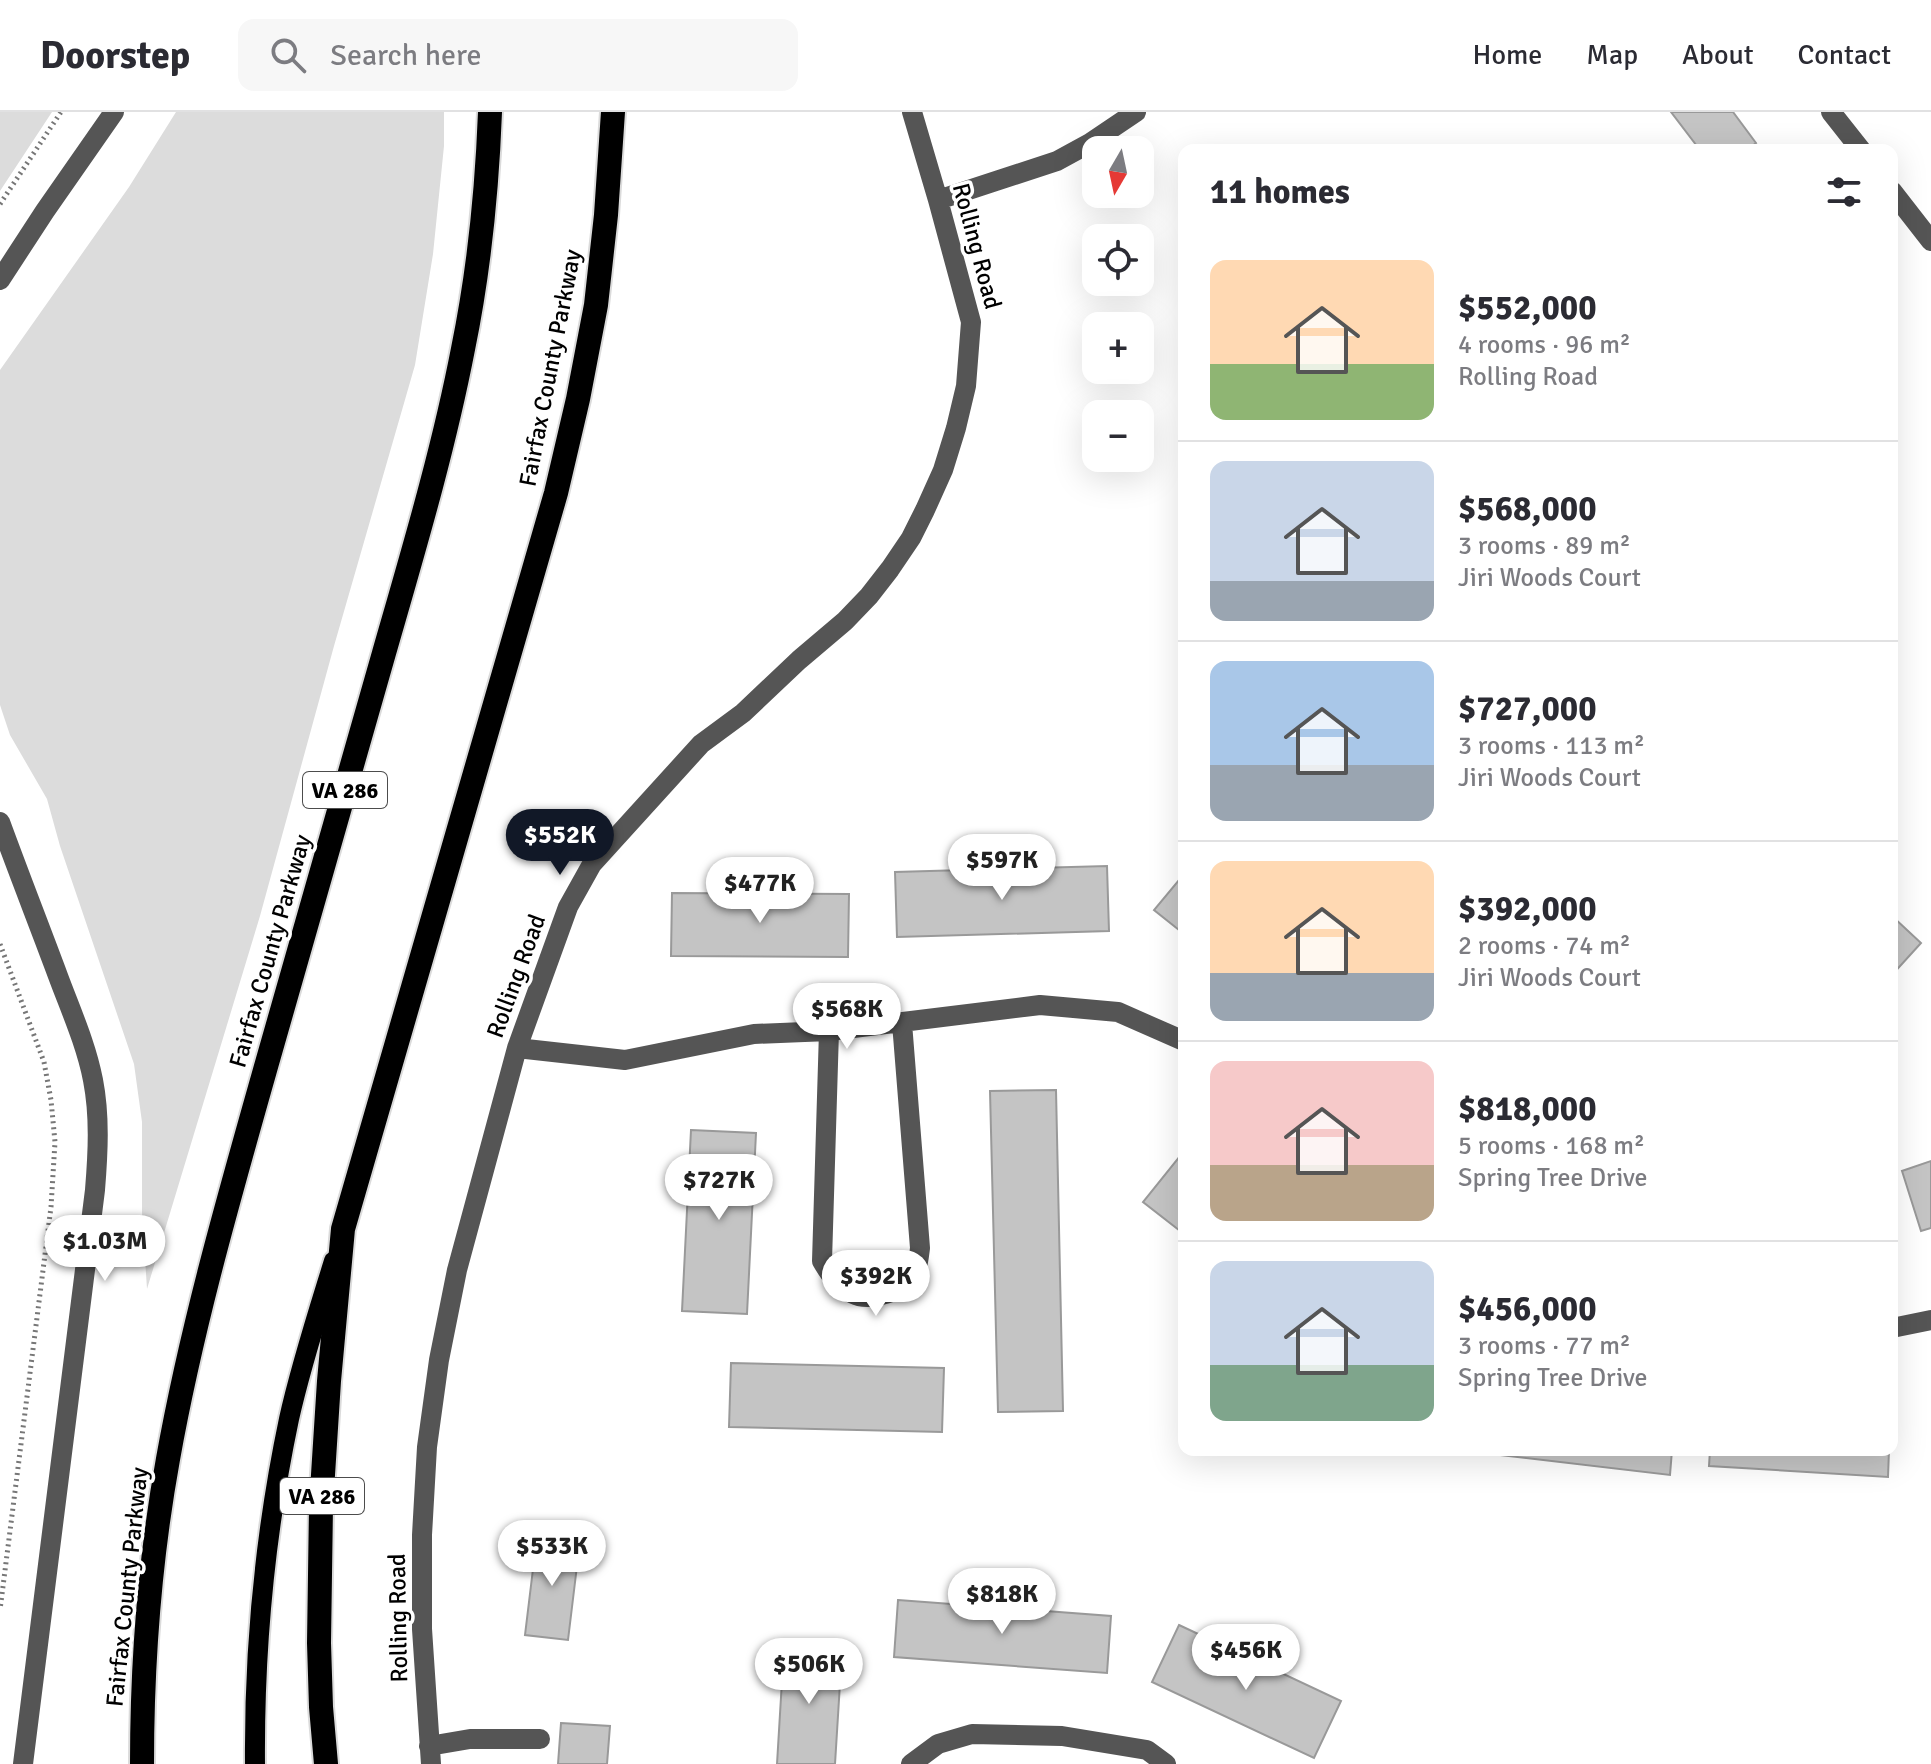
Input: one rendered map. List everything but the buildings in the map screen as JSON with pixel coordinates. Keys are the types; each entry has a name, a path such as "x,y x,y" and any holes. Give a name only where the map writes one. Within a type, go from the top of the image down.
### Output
{"highway":[{"name":"Fairfax County Parkway","path":"142,1764 144,1654 153,1571 167,1463 186,1370 239,1163 417,537 451,405 464,346 483,220 490,112"},
{"name":"Fairfax County Parkway","path":"343,1229 556,493 596,305 613,112"},
{"name":"VA 286","path":"326,1764 319,1643 321,1506 343,1229"}],"main road":[{"path":"255,1764 257,1647 274,1499 306,1350 343,1229"}],"street":[{"path":"0,280 114,112"},
{"name":"Rolling Road","path":"430,1755 422,1629 422,1535 427,1447 439,1360 457,1270 517,1048 568,907 592,864 701,744 743,713 869,596 911,538 943,470 956,428 966,386 971,322 912,112"},
{"path":"938,200 1057,161 1136,112"},
{"path":"1831,112 1856,144"},
{"path":"1898,199 1931,241"},
{"path":"0,822 87,1052 94,1082 98,1154 23,1764"},
{"path":"517,1048 625,1060 754,1034 829,1031 1040,1005 1118,1012 1178,1038"},
{"path":"829,1031 822,1261 831,1278 855,1295 873,1296 900,1290 915,1274 920,1248 902,1023"},
{"path":"1898,1327 1931,1320"},
{"path":"911,1764 938,1744 972,1734 1062,1736 1147,1750 1166,1764"},
{"path":"430,1755 470,1739 540,1739"}],"path":[{"path":"0,204 61,112"},
{"path":"0,944 44,1062 55,1142 51,1207 0,1610"}],"shaded area":[{"path":"0,112 52,112 0,191"},
{"path":"176,112 444,112 444,146 433,254 415,365 260,916 147,1289 142,1212 142,1122 134,1064 47,799 10,735 0,705 0,370 129,187"}]}
